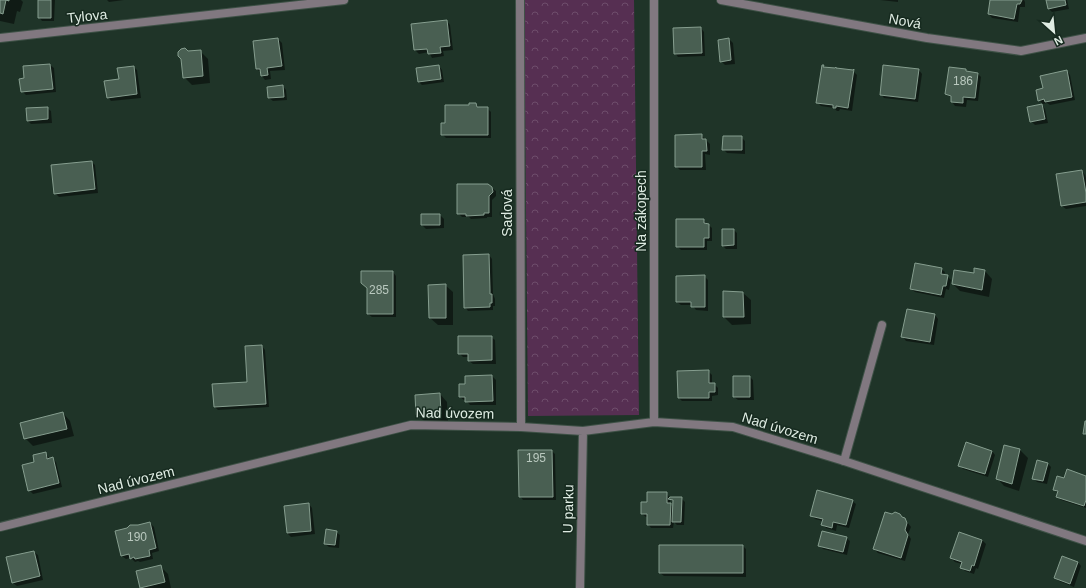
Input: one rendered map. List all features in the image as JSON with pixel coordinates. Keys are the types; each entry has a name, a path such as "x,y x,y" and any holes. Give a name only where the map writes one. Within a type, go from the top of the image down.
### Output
{"street":[{"name":"Tylova","path":"0,38 344,0"},
{"name":"Sadová","path":"520,0 521,427"},
{"name":"Na zákopech","path":"654,0 654,422"},
{"name":"Nová","path":"720,0 927,38 1021,51 1086,38"},
{"path":"844,461 882,325"},
{"name":"Nad úvozem","path":"0,527 411,425 521,427 583,431 654,422 733,427 844,461 1086,541"},
{"name":"U parku","path":"580,588 583,431"}],"green space":[{"path":"524,0 634,0 639,415 528,416"}],"building":[{"path":"0,0 6,0 3,14 0,13"},
{"path":"38,0 51,0 51,18 38,18"},
{"path":"990,0 1022,0 1020,4 1017,4 1014,19 988,14"},
{"path":"1046,0 1065,0 1066,5 1048,9"},
{"path":"447,20 450,46 440,47 441,53 428,54 427,49 414,50 411,24"},
{"path":"701,27 702,53 674,54 673,28"},
{"path":"278,38 282,66 267,68 268,75 261,76 260,69 256,69 253,41"},
{"path":"729,38 731,60 720,62 718,40"},
{"path":"185,48 188,51 201,50 203,76 183,78 181,59 178,56 178,52"},
{"path":"50,64 53,89 21,92 19,79 24,78 23,66"},
{"path":"439,65 441,79 418,82 416,68"},
{"path":"822,65 824,65 823,67 854,69 848,108 836,106 836,108 833,108 833,105 816,103"},
{"path":"883,65 919,69 915,99 880,95"},
{"path":"134,66 137,94 107,98 104,81 119,79 117,68"},
{"path":"949,67 966,69 966,71 978,73 975,98 963,97 963,103 951,102 951,96 945,94"},
{"path":"1067,70 1072,97 1045,102 1044,99 1038,101 1036,90 1043,88 1040,76"},
{"path":"283,85 284,97 268,98 267,87"},
{"path":"469,103 476,103 477,107 488,107 488,135 441,135 441,123 445,123 445,105 469,105"},
{"path":"1042,104 1045,119 1030,122 1027,107"},
{"path":"48,107 48,119 27,121 26,108"},
{"path":"702,134 702,139 706,139 707,151 702,151 702,167 675,167 675,135"},
{"path":"723,136 742,136 742,150 722,150"},
{"path":"92,161 95,189 54,194 51,165"},
{"path":"1082,170 1086,202 1061,206 1056,174"},
{"path":"457,184 488,184 492,187 493,192 489,196 489,213 484,213 484,215 466,216 466,214 457,214"},
{"path":"421,214 440,214 440,225 421,225"},
{"path":"676,219 704,219 704,223 709,224 709,238 704,238 704,247 676,247"},
{"path":"722,229 734,229 734,245 722,246"},
{"path":"489,254 490,294 492,294 492,303 490,303 490,307 464,308 463,255"},
{"path":"915,263 942,268 941,274 948,275 946,286 943,286 941,295 910,289"},
{"path":"974,268 985,270 982,290 952,284 954,270 974,273"},
{"path":"361,271 393,271 393,314 367,314 367,288 361,283"},
{"path":"705,275 705,307 691,307 691,302 676,302 676,276"},
{"path":"446,284 446,318 429,318 428,285"},
{"path":"723,291 743,292 744,317 723,317"},
{"path":"907,309 935,314 930,342 901,337"},
{"path":"458,336 492,336 492,360 468,361 468,354 458,354"},
{"path":"262,345 266,404 214,407 212,384 247,382 245,346"},
{"path":"709,370 709,383 715,383 715,392 709,392 709,398 678,398 677,371"},
{"path":"492,375 493,401 465,402 465,397 459,397 459,384 465,384 465,376"},
{"path":"733,376 750,376 750,397 733,397"},
{"path":"440,393 441,414 416,415 415,395"},
{"path":"63,412 67,429 24,439 20,423"},
{"path":"1085,421 1086,434 1083,434"},
{"path":"966,442 992,451 985,474 958,466"},
{"path":"1004,445 1020,449 1012,484 996,479"},
{"path":"518,450 552,450 553,497 519,497"},
{"path":"46,452 47,459 53,457 59,483 28,491 22,465 34,462 33,455"},
{"path":"1037,460 1048,463 1043,481 1032,479"},
{"path":"1067,469 1086,476 1086,500 1084,506 1056,497 1058,491 1053,490 1057,476 1064,478"},
{"path":"817,490 853,500 846,525 833,522 832,528 821,525 823,519 810,516"},
{"path":"647,492 667,492 667,503 671,503 670,525 647,525 647,514 641,514 641,502 647,502"},
{"path":"670,497 682,497 681,522 672,522 673,500 668,499"},
{"path":"309,503 311,531 287,533 284,506"},
{"path":"885,512 892,514 895,512 900,514 905,518 907,523 905,530 908,535 901,558 873,549"},
{"path":"150,522 156,548 149,550 150,556 135,559 134,557 130,559 129,554 121,556 115,531 127,528 130,525"},
{"path":"326,529 337,531 335,545 324,544"},
{"path":"822,531 847,537 843,552 818,546"},
{"path":"959,532 982,540 974,566 972,565 970,571 960,568 962,562 950,558"},
{"path":"659,545 743,545 743,573 659,573"},
{"path":"34,551 40,576 12,583 6,557"},
{"path":"1062,556 1078,562 1070,584 1054,578"},
{"path":"161,565 165,582 140,588 136,571"}]}
